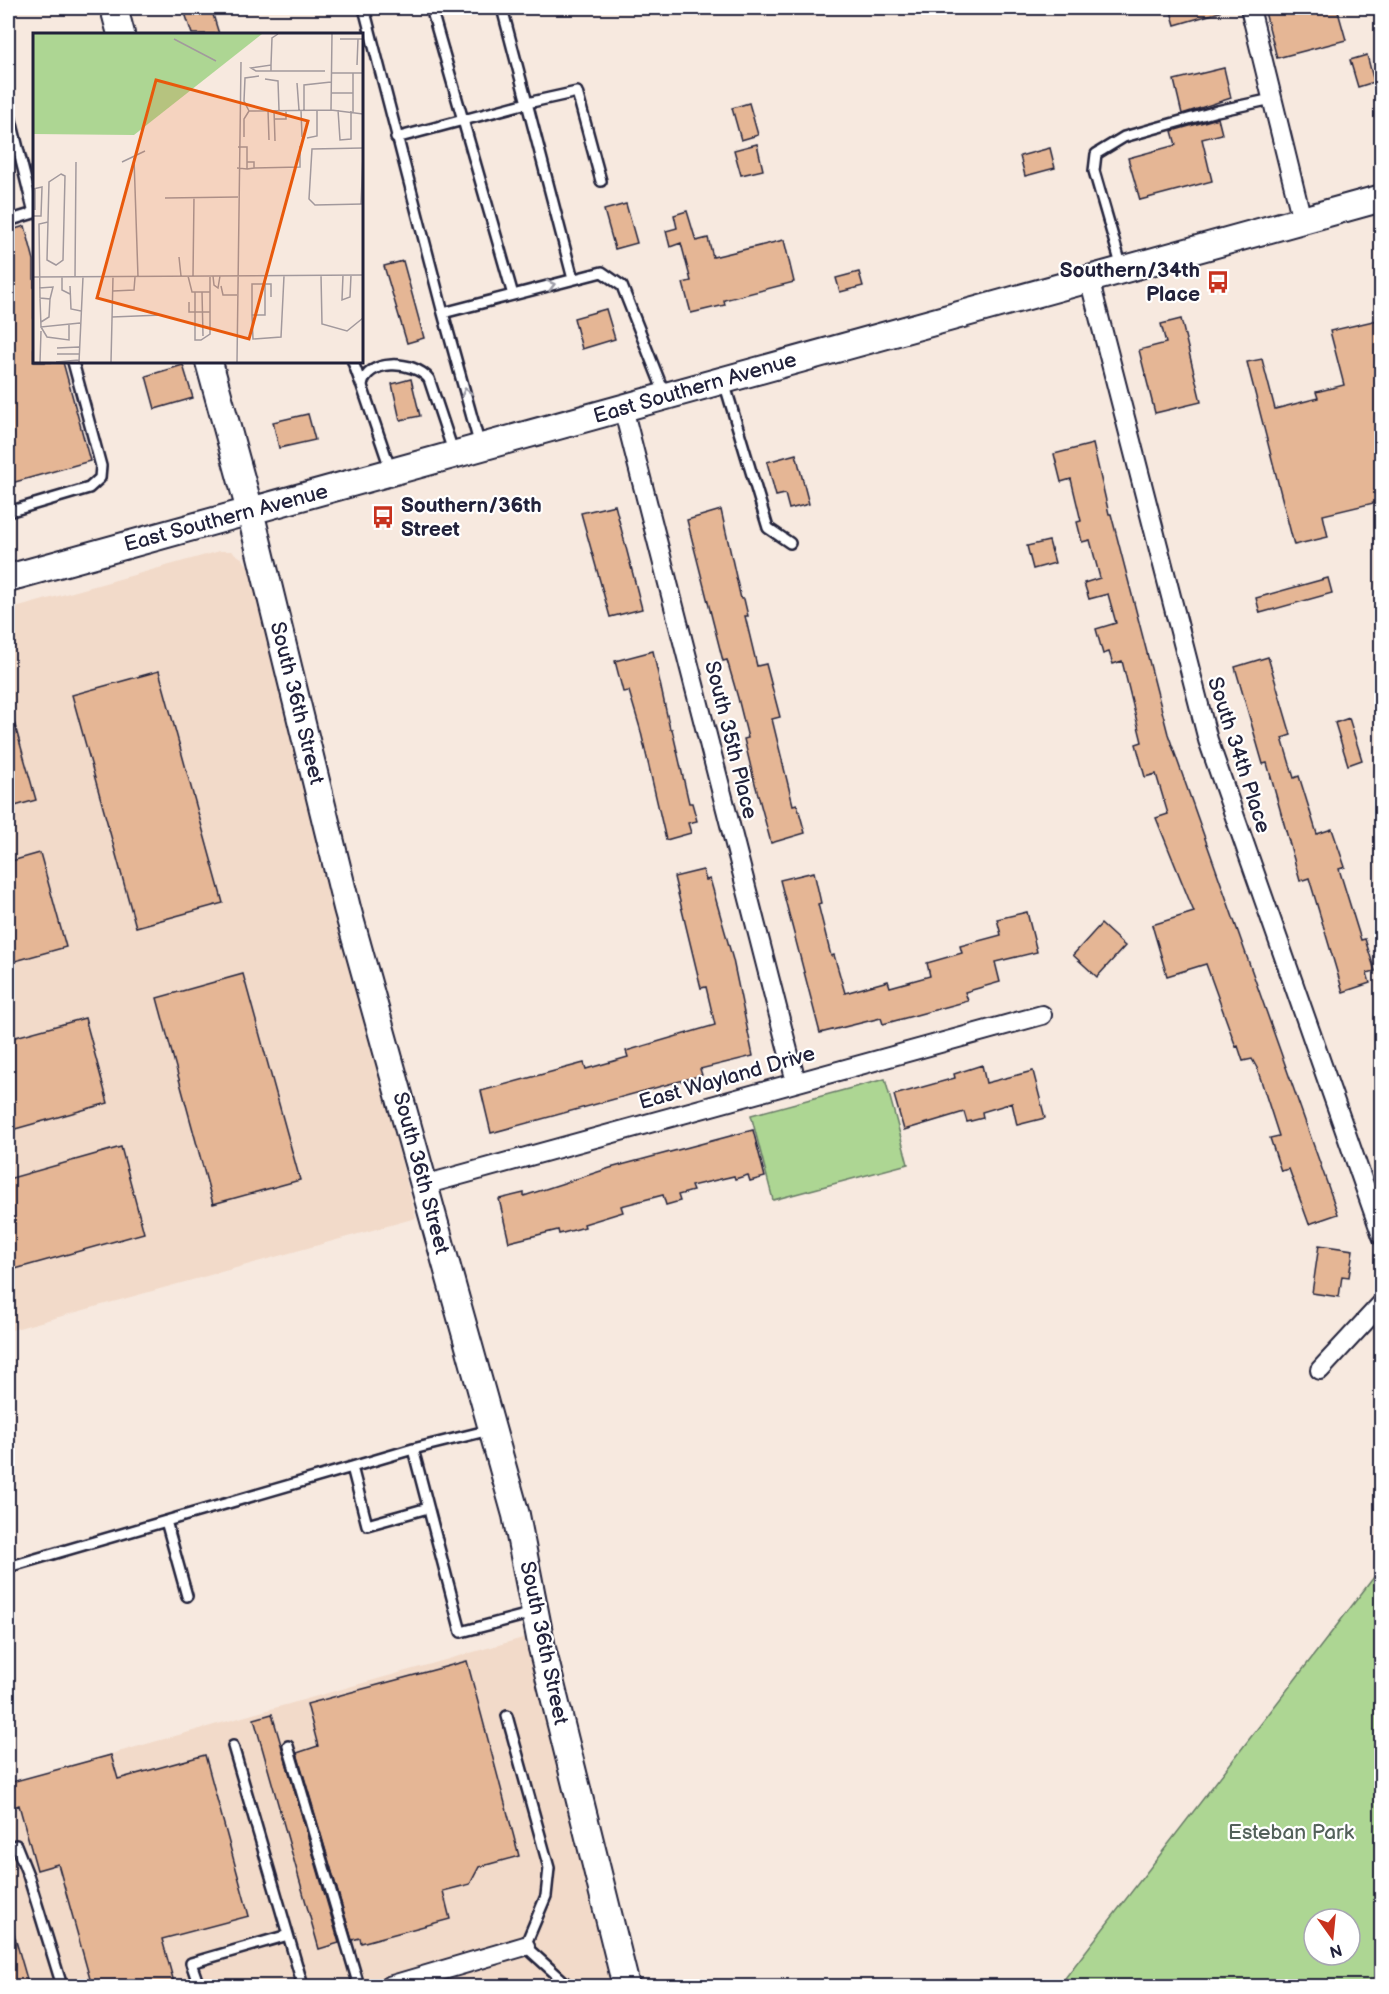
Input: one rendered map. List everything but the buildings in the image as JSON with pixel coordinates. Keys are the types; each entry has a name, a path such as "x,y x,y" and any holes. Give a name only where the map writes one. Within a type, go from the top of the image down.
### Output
{"street":[{"path":"114,8 121,33"},
{"path":"1250,8 1302,220"},
{"name":"East Southern Avenue","path":"8,576 481,449 1382,198"},
{"name":"South 34th Place","path":"1089,278 1208,740 1382,1236"},
{"name":"South 36th Street","path":"209,363 250,511 347,908 516,1515 535,1613 626,1986"},
{"name":"South 35th Place","path":"623,408 796,1082"},
{"name":"East Wayland Drive","path":"424,1185 1042,1015"},
{"path":"1320,1370 1382,1303"},
{"path":"389,1986 525,1946"}],"lane":[{"path":"364,8 442,313 481,449"},
{"path":"431,8 465,120 513,295"},
{"path":"502,8 573,279"},
{"path":"396,138 576,92 601,181"},
{"path":"1122,269 1094,171 1096,154 1125,137 1217,111 1272,99"},
{"path":"8,108 33,210"},
{"path":"8,220 33,214"},
{"path":"442,313 602,272 622,286 666,396"},
{"path":"8,512 88,488 100,478 101,466 73,363"},
{"path":"353,363 391,473"},
{"path":"362,386 363,377 372,370 384,366 402,366 424,372 429,379 454,456"},
{"path":"723,380 768,528 790,543"},
{"path":"8,1567 413,1449 492,1429"},
{"path":"413,1449 461,1632 535,1613"},
{"path":"352,1467 368,1525 428,1508"},
{"path":"166,1521 187,1596"},
{"path":"507,1716 549,1868 546,1896 525,1946 569,1986"},
{"path":"233,1746 303,1986"},
{"path":"288,1746 359,1986"},
{"path":"16,1845 28,1875 62,1986"},
{"path":"199,1986 191,1963 288,1935"}],"shaded area":[{"path":"220,551 231,551 243,559 251,571 416,1218 8,1331 8,610"},
{"path":"530,1636 619,1986 8,1986 8,1783"}],"green space":[{"path":"885,1079 908,1164 773,1200 751,1115"},
{"name":"Esteban Park","path":"1381,1568 1381,1986 1059,1986"}],"place":[{"name":"Southern/34th Place","path":"1218,282"},
{"name":"Southern/36th Street","path":"383,517"}]}
